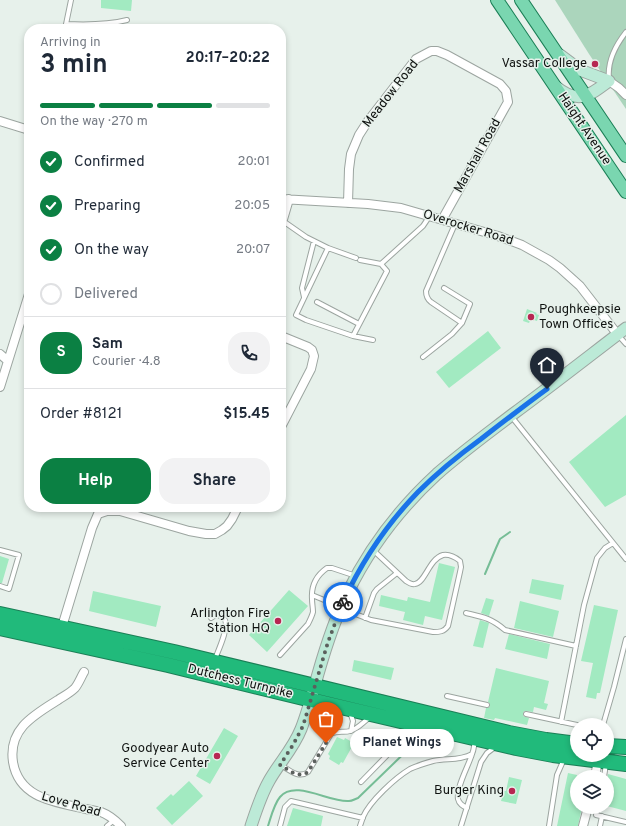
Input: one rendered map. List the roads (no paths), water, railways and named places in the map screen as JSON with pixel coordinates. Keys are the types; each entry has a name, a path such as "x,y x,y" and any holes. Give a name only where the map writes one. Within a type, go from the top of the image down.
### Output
{"highway":[{"name":"Dutchess Turnpike","path":"0,614 54,632 174,666 313,693 506,739 534,752 570,758"},
{"name":"Dutchess Turnpike","path":"0,628 54,632 214,662 313,693 350,709 408,723 506,739 546,740 570,743"},
{"path":"614,746 626,747"},
{"name":"Dutchess Turnpike","path":"611,762 626,764"}],"main road":[{"name":"Haight Avenue","path":"497,0 626,192"},
{"name":"Haight Avenue","path":"521,0 626,156"}],"street":[{"path":"553,48 580,70 609,81 616,85 626,95"},
{"name":"Meadow Road","path":"348,203 351,154 359,135 416,59 431,51 438,51 500,84 506,91"},
{"path":"555,86 572,96 586,96 609,81"},
{"name":"Marshall Road","path":"442,220 508,102 506,91"},
{"path":"0,121 24,128"},
{"name":"Overocker Road","path":"286,199 368,204 401,208 498,236 522,245 560,268 580,286 622,331"},
{"path":"0,387 24,310"},
{"path":"251,826 263,792 290,752 297,738 305,719 330,636 341,607 356,576 372,549 400,512 428,483 453,461 622,331"},
{"path":"286,338 308,347 312,350 314,356 311,369 286,417"},
{"path":"0,354 8,362"},
{"path":"54,632 92,528 98,514 104,512"},
{"path":"123,512 189,531 206,534 215,534 222,530 227,526 236,512"},
{"name":"Love Road","path":"84,672 78,684 72,690 35,714 20,729 12,747 14,765 24,786 38,796 101,812 121,826"},
{"path":"614,761 626,760"},
{"path":"583,826 586,814"}],"lane":[{"path":"67,24 71,0"},
{"path":"104,24 127,20"},
{"path":"609,81 608,71 611,57 616,46 626,32"},
{"path":"381,264 423,226 429,217"},
{"path":"455,224 426,291 426,296 428,300 462,323"},
{"path":"286,226 328,248 358,259 381,264 387,271 353,336"},
{"path":"304,298 302,288 314,241"},
{"path":"328,248 296,315 306,320 353,336 373,340"},
{"path":"423,357 452,334 462,323 470,304 444,288"},
{"path":"317,302 359,324"},
{"path":"622,331 626,344"},
{"path":"511,416 626,559"},
{"path":"561,722 584,605 597,558 605,548 614,543"},
{"path":"312,595 365,618 433,632 442,632 447,628 461,562 458,559 448,555 436,558 420,582 415,584 406,581 372,549"},
{"path":"0,550 19,555 9,589 0,586"},
{"path":"280,655 308,624 313,611 313,587 316,579 324,570 332,568 356,576"},
{"path":"365,618 374,593 397,573"},
{"path":"466,613 491,619 505,630 576,646"},
{"path":"211,618 217,614 225,620 226,625 214,662"},
{"path":"605,718 626,639"},
{"path":"447,696 487,705"},
{"path":"350,709 353,721 351,731"},
{"path":"280,765 297,774 306,774 331,734 337,731 351,731 373,714"},
{"path":"526,714 570,724"},
{"path":"361,782 400,742 406,732 408,723"},
{"path":"467,808 459,802 458,796 461,781 481,735"},
{"path":"461,826 479,767 484,757 506,739"},
{"path":"360,826 367,811 380,795 391,783 410,769 433,761 459,759 472,754"},
{"path":"549,826 557,775 565,757"},
{"path":"280,826 285,807 291,801 363,818"},
{"path":"596,814 624,823"},
{"path":"600,826 602,816"},
{"path":"107,826 114,820"}],"waterway":[{"path":"485,574 500,539 510,532"},
{"path":"268,826 276,803 286,792 294,790 303,791 341,801 350,801 358,798 422,736"}],"place":[{"name":"Vassar College","path":"595,64"},
{"name":"Poughkeepsie Town Offices","path":"531,317"},
{"name":"Arlington Fire Station HQ","path":"278,621"},
{"name":"Planet Wings","path":"326,743"},
{"name":"Goodyear Auto Service Center","path":"217,756"},
{"name":"Burger King","path":"512,791"}]}
